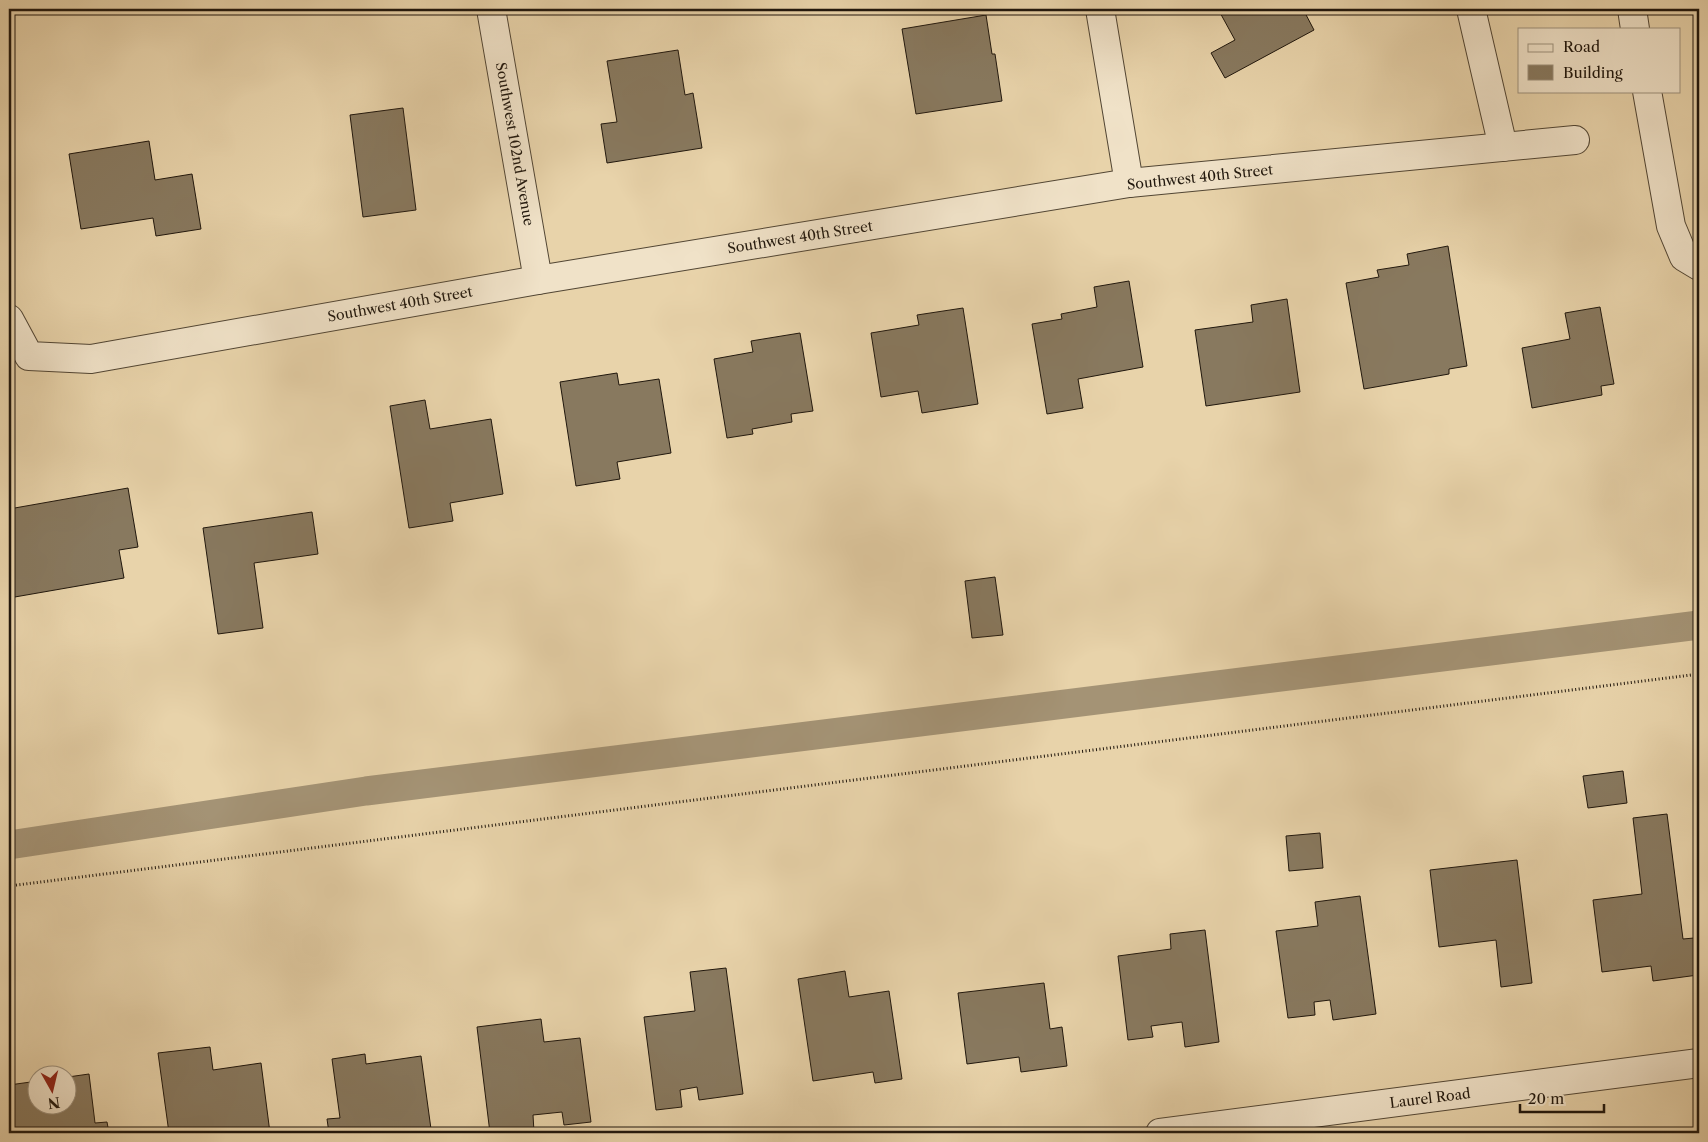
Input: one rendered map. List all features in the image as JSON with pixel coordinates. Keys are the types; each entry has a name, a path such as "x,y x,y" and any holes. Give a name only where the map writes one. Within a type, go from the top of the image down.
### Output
{"street":[{"name":"Southwest 102nd Avenue","path":"491,9 538,280"},
{"path":"1100,9 1130,183"},
{"path":"1471,9 1503,147"},
{"path":"1632,9 1635,28"},
{"path":"1646,92 1670,226 1684,257 1699,266"},
{"name":"Southwest 40th Street","path":"9,319 29,356 91,359 538,280 1130,183 1575,140"},
{"name":"Laurel Road","path":"1160,1133 1699,1063"}],"path":[{"path":"9,886 1699,674"}],"building":[{"path":"1218,9 1303,9 1314,30 1225,78 1211,53 1235,40"},
{"path":"986,15 992,54 995,54 1002,101 916,114 902,29"},
{"path":"678,50 685,95 693,93 702,148 607,163 601,124 617,122 607,61"},
{"path":"403,108 416,210 363,217 350,115"},
{"path":"149,141 155,180 192,174 201,229 156,236 153,218 81,229 69,154"},
{"path":"1448,246 1467,366 1449,369 1449,374 1364,389 1346,283 1379,277 1377,270 1409,265 1407,254"},
{"path":"1129,281 1143,367 1078,379 1083,408 1047,414 1032,324 1062,319 1061,314 1097,307 1094,287"},
{"path":"1287,299 1300,392 1206,406 1195,330 1253,322 1251,305"},
{"path":"1600,307 1614,384 1601,386 1602,395 1532,408 1522,348 1570,339 1565,313"},
{"path":"963,308 978,404 922,413 918,391 881,397 871,333 919,325 917,315"},
{"path":"800,333 813,411 791,414 792,422 752,429 753,434 727,438 714,359 753,352 751,341"},
{"path":"617,373 619,385 659,379 671,453 617,462 620,479 576,486 560,382"},
{"path":"425,400 430,429 491,419 503,494 450,503 453,521 409,528 390,406"},
{"path":"128,488 138,547 119,550 124,578 9,598 9,509"},
{"path":"312,512 318,554 254,563 263,628 218,634 203,528"},
{"path":"995,577 1003,635 972,638 965,581"},
{"path":"1623,771 1627,803 1588,808 1583,776"},
{"path":"1667,814 1683,939 1694,938 1698,975 1653,981 1651,966 1602,972 1593,900 1642,894 1633,818"},
{"path":"1320,833 1323,868 1289,871 1286,836"},
{"path":"1517,860 1532,983 1501,987 1496,940 1439,947 1430,870"},
{"path":"1360,896 1376,1014 1333,1020 1330,1000 1314,1002 1315,1015 1288,1018 1276,931 1318,926 1315,902"},
{"path":"1205,930 1219,1042 1185,1047 1182,1022 1151,1026 1153,1037 1128,1040 1118,956 1171,949 1170,934"},
{"path":"726,968 743,1094 699,1100 697,1087 680,1090 682,1107 656,1110 644,1017 695,1011 690,972"},
{"path":"845,971 849,997 889,991 902,1079 875,1083 873,1072 813,1081 798,979"},
{"path":"1044,983 1050,1029 1062,1027 1067,1066 1021,1072 1019,1057 967,1064 958,993"},
{"path":"541,1019 544,1042 580,1038 591,1122 564,1125 562,1112 533,1115 534,1132 490,1133 477,1027"},
{"path":"210,1047 213,1070 261,1063 270,1133 169,1133 158,1053"},
{"path":"365,1054 366,1064 421,1056 431,1129 396,1133 329,1133 327,1119 340,1118 332,1059"},
{"path":"89,1074 95,1123 107,1122 109,1133 10,1133 9,1085 28,1082 28,1114 78,1114 78,1076"}],"waterway":[{"path":"9,845 366,791 1699,625"}]}
